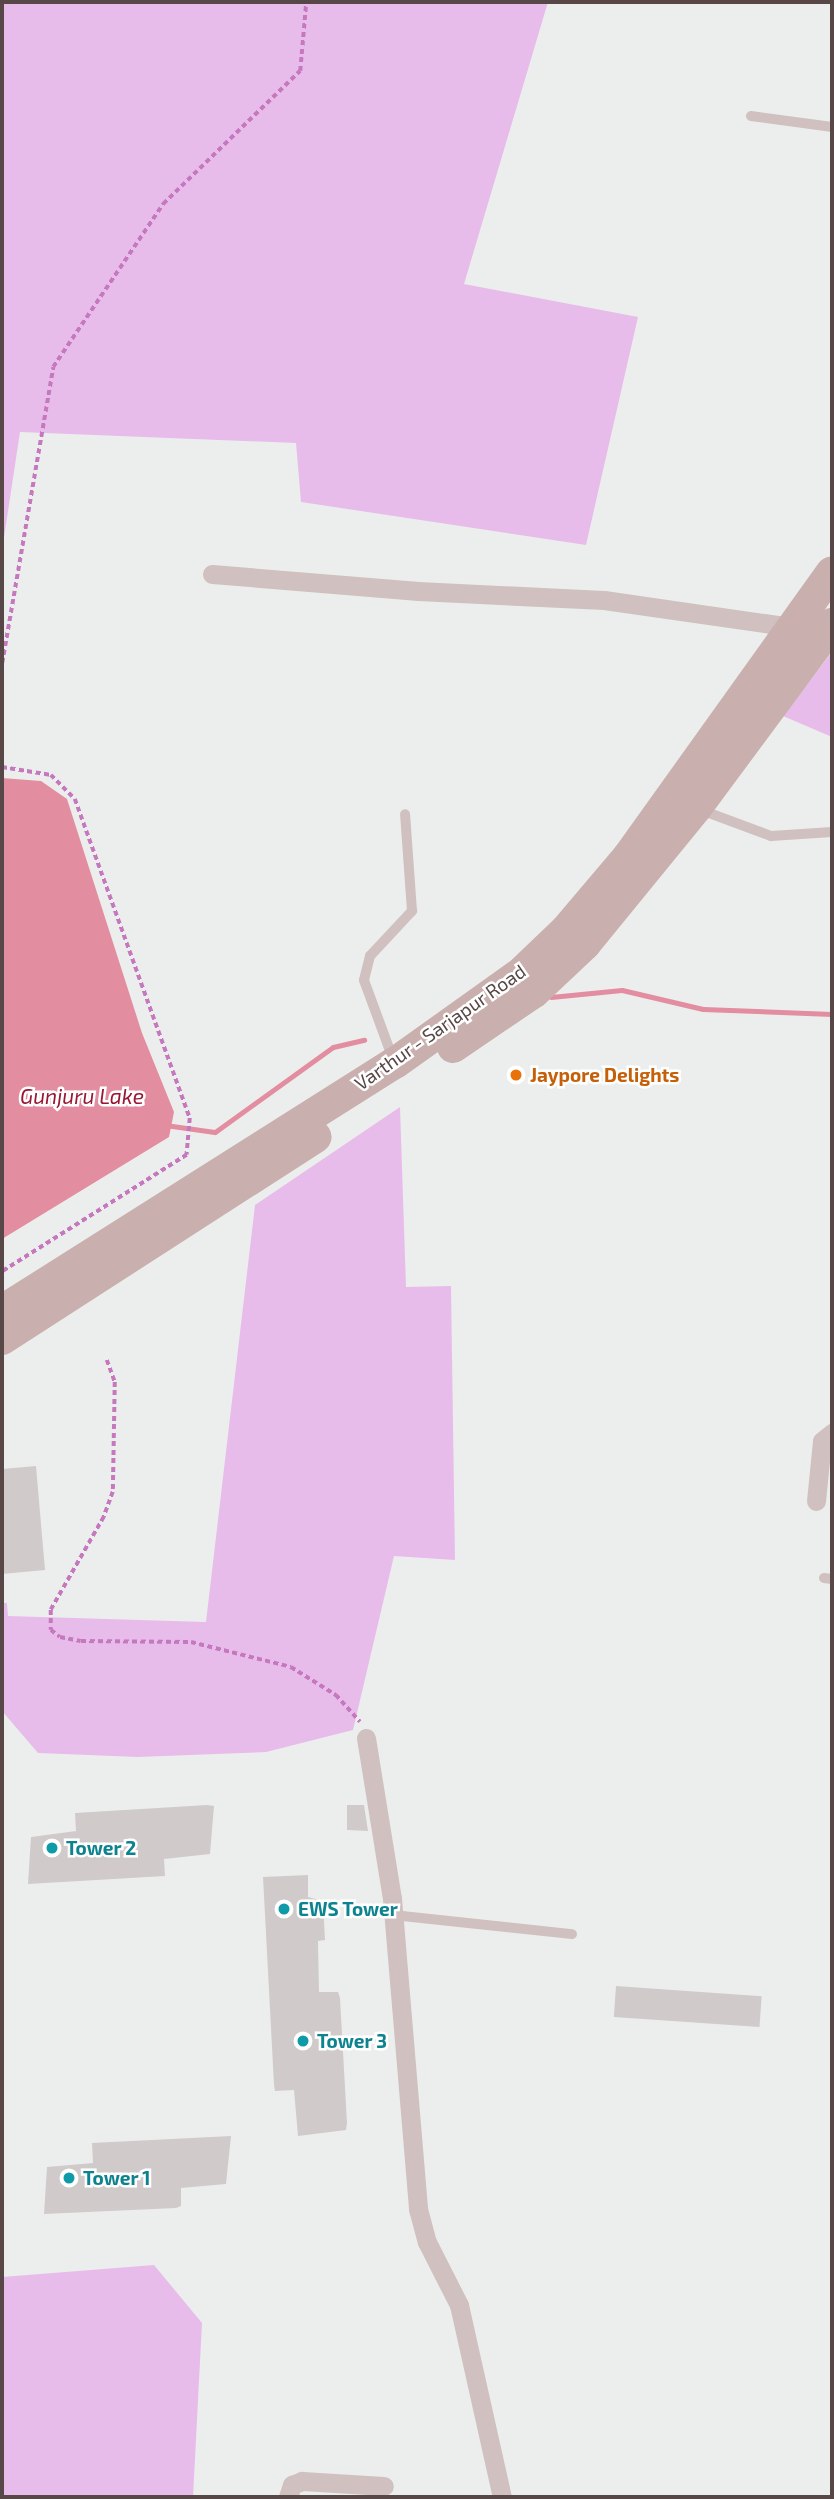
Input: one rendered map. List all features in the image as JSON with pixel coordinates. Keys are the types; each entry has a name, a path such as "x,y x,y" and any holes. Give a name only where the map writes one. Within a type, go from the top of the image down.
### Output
{"main road":[{"name":"Varthur - Sarjapur Road","path":"2,1311 395,1063 520,974 566,930 628,857 832,572"},
{"name":"Varthur - Sarjapur Road","path":"2,1339 534,992 585,944 696,808 832,624"}],"street":[{"path":"212,574 418,591 604,600 791,627"},
{"path":"816,1501 822,1441 832,1433"},
{"path":"366,1738 393,1916 418,2209 464,2323 482,2424 502,2497"},
{"path":"288,2497 292,2485 302,2481 384,2486"}],"lane":[{"path":"751,116 832,127"},
{"path":"696,808 771,836 832,832"},
{"path":"395,1063 364,980 370,956 412,911 405,814"},
{"path":"393,1916 572,1934"}],"path":[{"path":"2,663 53,367 163,204 300,71 306,2"},
{"path":"2,768 51,775 75,799 190,1118 187,1155 2,1272"},
{"path":"107,1360 115,1382 113,1492 104,1517 51,1610 51,1630 60,1637 81,1641 191,1642 292,1667 308,1674 351,1708 366,1738"}],"shaded area":[{"path":"2,2 548,2 464,284 638,317 586,545 301,502 296,443 20,432 2,551"},
{"path":"832,652 832,737 783,716"},
{"path":"400,1107 406,1287 451,1286 455,1560 394,1556 353,1730 266,1752 138,1757 38,1753 2,1711 2,1603 7,1603 8,1616 206,1622 255,1205"},
{"path":"154,2265 202,2323 193,2497 2,2497 2,2277"}],"water":[{"name":"Gunjuru Lake","path":"2,778 41,781 67,799 142,1033 174,1112 169,1137 2,1239"}],"building":[{"path":"36,1466 45,1570 2,1574 2,1469"},
{"path":"347,1805 364,1805 368,1831 347,1830"},
{"name":"Tower 2","path":"214,1806 210,1854 164,1859 165,1876 28,1884 31,1837 76,1831 75,1813"},
{"path":"308,1875 308,1897 323,1901 325,1940 318,1941 319,1992 338,1992 340,1998 347,2123 346,2130 298,2136 294,2090 275,2091 274,2085 263,1877"},
{"path":"616,1986 762,1996 759,2027 614,2017"},
{"name":"Tower 1","path":"231,2136 226,2184 181,2188 181,2206 44,2214 47,2167 93,2163 92,2143"}],"waterway":[{"path":"551,997 622,990 703,1009 832,1014"},
{"path":"165,1125 215,1132 333,1047 364,1040"}],"place":[{"name":"Jaypore Delights","path":"516,1075"},
{"name":"Tower 2","path":"52,1848"},
{"name":"EWS Tower","path":"284,1909"},
{"name":"Tower 3","path":"303,2041"},
{"name":"Tower 1","path":"69,2178"}]}
